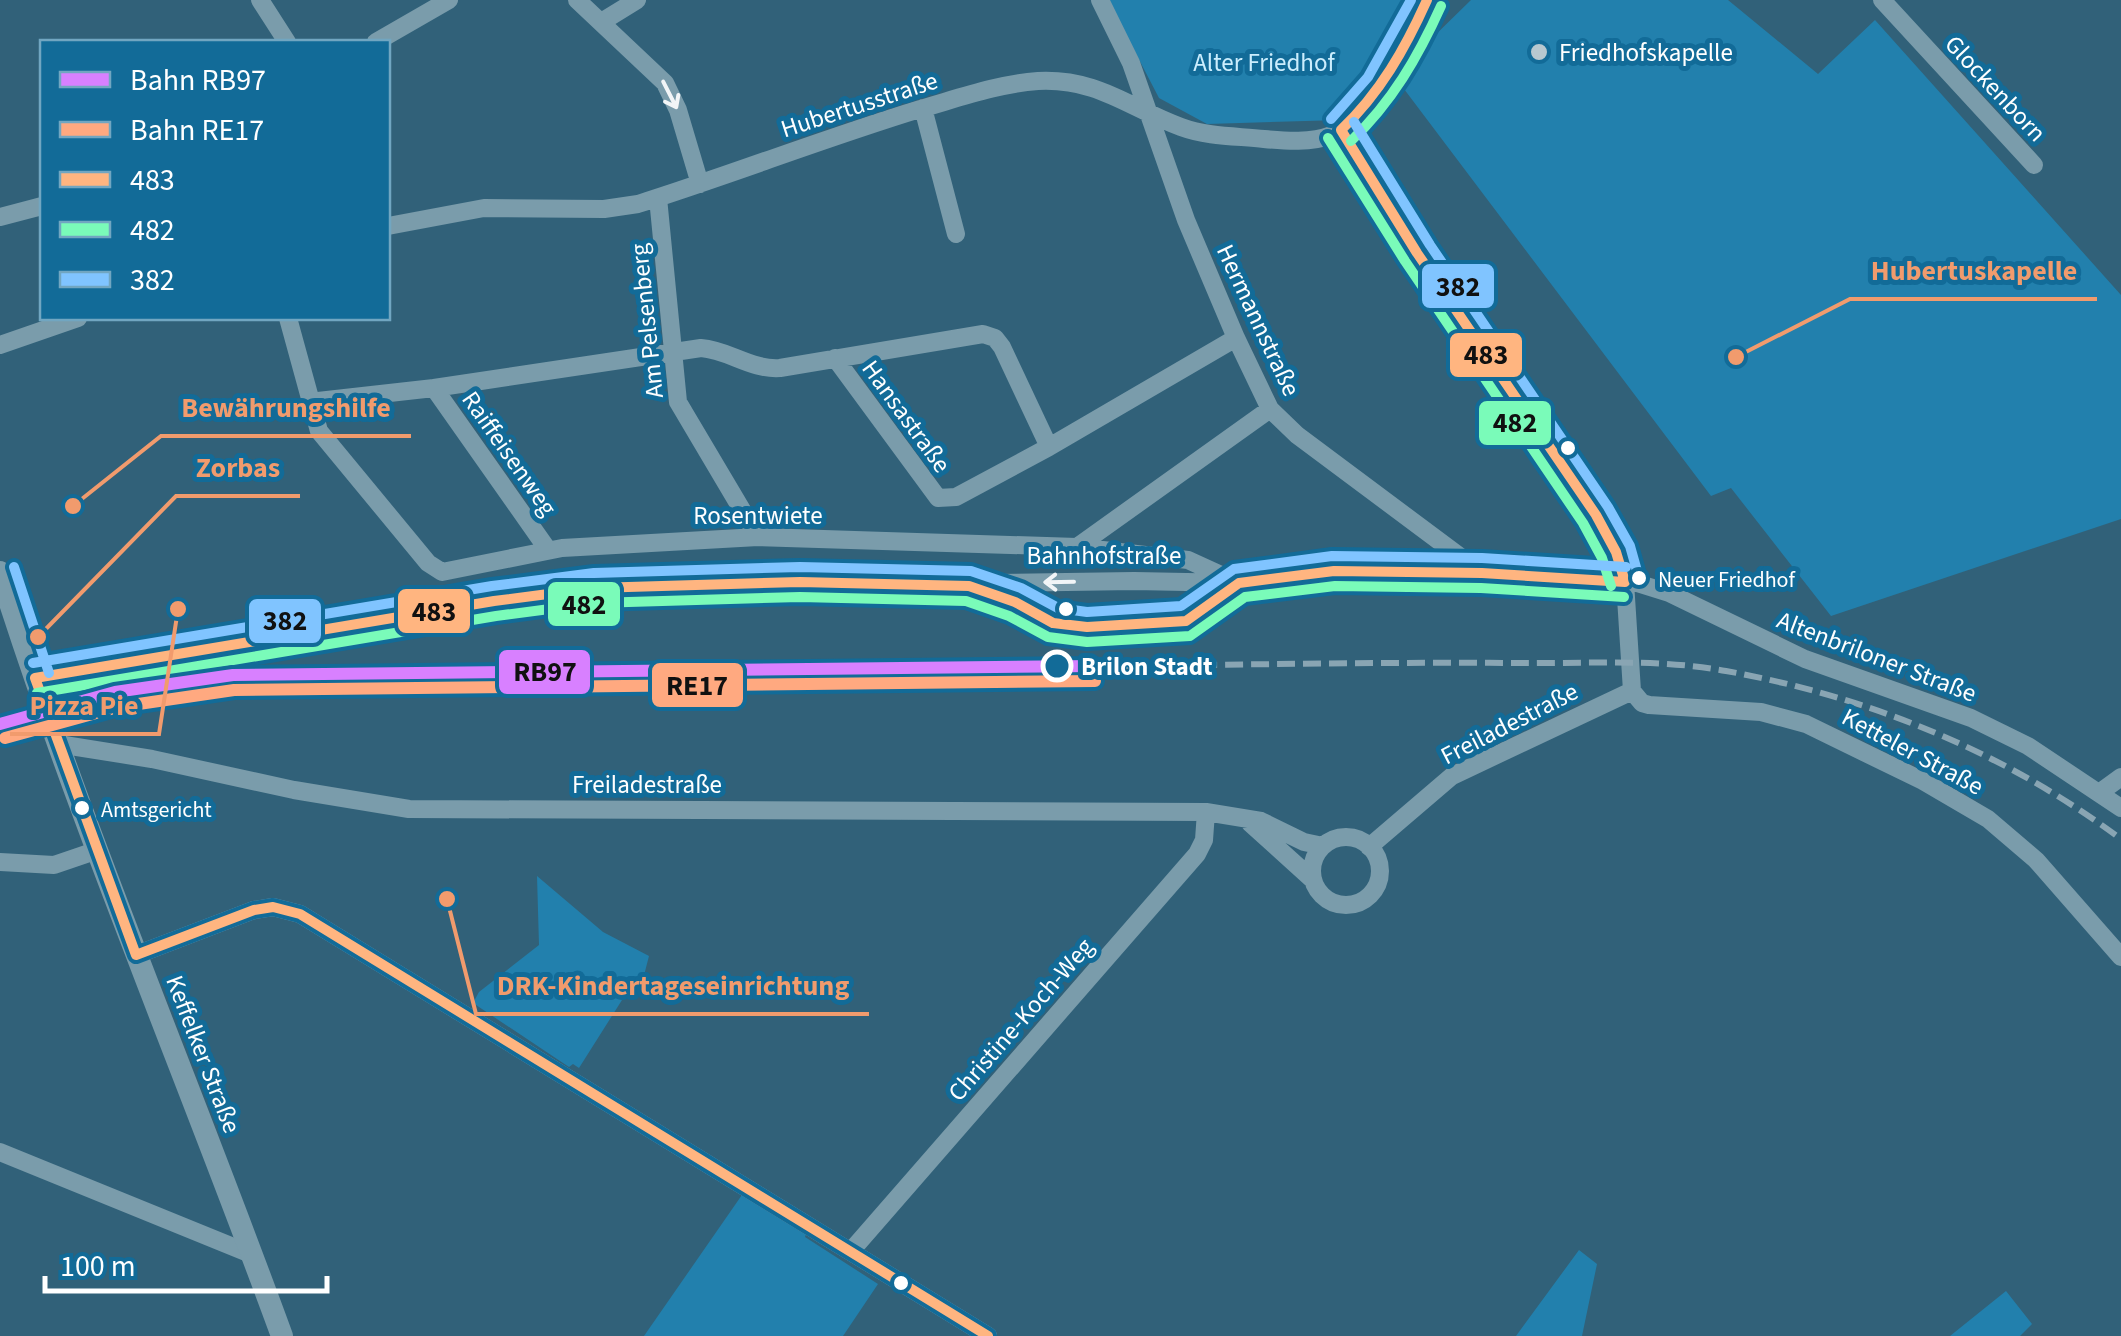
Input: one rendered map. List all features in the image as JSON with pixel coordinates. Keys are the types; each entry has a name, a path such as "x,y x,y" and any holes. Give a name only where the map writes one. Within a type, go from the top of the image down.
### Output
{"street":[{"path":"260,0 286,40"},
{"path":"379,40 449,0"},
{"path":"577,0 665,83 678,110 700,184"},
{"path":"605,23 637,0"},
{"name":"Hermannstraße","path":"1100,0 1122,42 1179,202 1270,409 1296,435 1482,573"},
{"path":"1428,0 1400,58 1358,115 1341,130 1417,253 1596,515 1616,552 1626,582 1632,690"},
{"name":"Glockenborn","path":"1882,0 2034,165"},
{"name":"Hubertusstraße","path":"390,226 484,208 604,209 658,198 924,108 988,89 1044,81 1105,90 1185,129 1223,136 1307,140 1341,130"},
{"path":"924,108 956,234"},
{"name":"Am Pelsenberg","path":"658,198 672,352 682,410 758,537"},
{"path":"0,217 40,207"},
{"path":"0,345 72,320"},
{"path":"288,320 309,402"},
{"name":"Hansastraße","path":"434,388 710,349 771,369 983,334 995,338 1049,446"},
{"name":"Hansastraße","path":"834,358 938,498 956,497 1236,338"},
{"name":"Raiffeisenweg","path":"309,402 434,388 548,550"},
{"name":"Rosentwiete","path":"309,402 326,440 428,562 442,572 548,550 628,542 758,537 1077,547 1188,560 1213,568 1231,583"},
{"path":"1077,547 1270,409"},
{"name":"Bahnhofstraße","path":"35,678 572,590 800,582 1231,583 1334,571 1482,573 1626,582"},
{"path":"0,572 8,628 35,678"},
{"name":"Altenbriloner Straße","path":"1626,582 1658,588 1805,659 1971,718 2028,746 2121,808"},
{"name":"Bahnhofstraße","path":"976,585 1052,623 1087,627 1186,621 1231,583"},
{"name":"Keffelker Straße","path":"35,678 282,1336"},
{"name":"Freiladestraße","path":"1370,847 1452,776 1632,690"},
{"name":"Ketteler Straße","path":"1632,690 1649,705 1761,712 1806,724 1923,781 1988,819 2036,860 2121,957"},
{"name":"Freiladestraße","path":"58,744 152,759 359,802 423,810 1206,812 1261,822 1304,842 1323,846"},
{"path":"2099,793 2121,778"},
{"name":"Christine-Koch-Weg","path":"851,1250 1198,854 1204,840 1206,812"},
{"name":"Freiladestraße","path":"1241,818 1262,832 1313,880"},
{"path":"1341,837 1370,847 1376,857 1378,881 1363,900 1339,904 1327,899 1313,880 1313,861 1323,846 1341,837"},
{"path":"0,862 54,865 98,850"},
{"path":"136,955 254,910 273,906 292,910 988,1336"},
{"path":"0,1152 253,1255"}],"green space":[{"name":"Alter Friedhof","path":"1108,0 1419,0 1384,73 1341,120 1207,124 1159,98"},
{"name":"Neuer Friedhof","path":"1471,0 1728,0 1818,74 1875,20 2121,295 2121,519 1831,616 1731,488 1711,496 1401,85 1427,43"},
{"path":"537,876 603,932 649,956 641,987 622,1000 579,1068 573,1064 569,1067 473,1003 479,992 539,945"},
{"path":"744,1192 878,1284 843,1336 644,1336"},
{"path":"1579,1250 1597,1264 1582,1336 1516,1336"},
{"path":"2006,1291 2032,1324 2020,1336 1950,1336"}],"railway":[{"path":"1095,666 1620,662 1726,671 1832,696 1934,732 2030,780 2121,839"}],"rail line":[{"name":"RB97","path":"0,724 115,692 233,675 1095,666"},
{"name":"RE17","path":"5,738 118,707 234,690 1095,681"}],"transit line":[{"name":"382","path":"1331,119 1368,77 1411,0"},
{"name":"483","path":"1341,130 1390,70 1427,0"},
{"name":"482","path":"1351,141 1403,78 1441,6"},
{"name":"382","path":"1354,122 1430,245 1608,507 1630,546 1639,578"},
{"name":"483","path":"1341,130 1417,253 1596,515 1616,552 1625,582"},
{"name":"482","path":"1328,138 1405,261 1583,523 1602,558 1611,586"},
{"name":"382","path":"33,663 492,586 594,573 800,567 971,571 1021,588 1058,608 1087,612 1181,606 1234,569 1332,556 1482,558 1626,567"},
{"name":"382","path":"14,567 49,673"},
{"name":"483","path":"35,678 494,601 594,588 800,582 969,586 1015,602 1053,623 1087,627 1186,621 1239,583 1334,571 1482,573 1625,582"},
{"name":"482","path":"37,693 595,603 800,597 966,601 1009,616 1048,637 1087,642 1190,636 1245,597 1335,586 1481,588 1624,597"},
{"name":"483","path":"35,678 136,955"},
{"name":"483","path":"136,955 254,910 273,907 300,914 988,1336"}],"place":[{"name":"Friedhofskapelle","path":"1539,52"},
{"name":"Hubertuskapelle","path":"1736,357"},
{"name":"Bewährungshilfe","path":"73,506"},
{"name":"Neuer Friedhof","path":"1639,578"},
{"name":"Pizza Pie","path":"178,609"},
{"name":"Zorbas","path":"38,637"},
{"name":"Brilon Stadt","path":"1057,666"},
{"name":"Amtsgericht","path":"82,808"},
{"name":"DRK-Kindertageseinrichtung","path":"447,899"}]}
